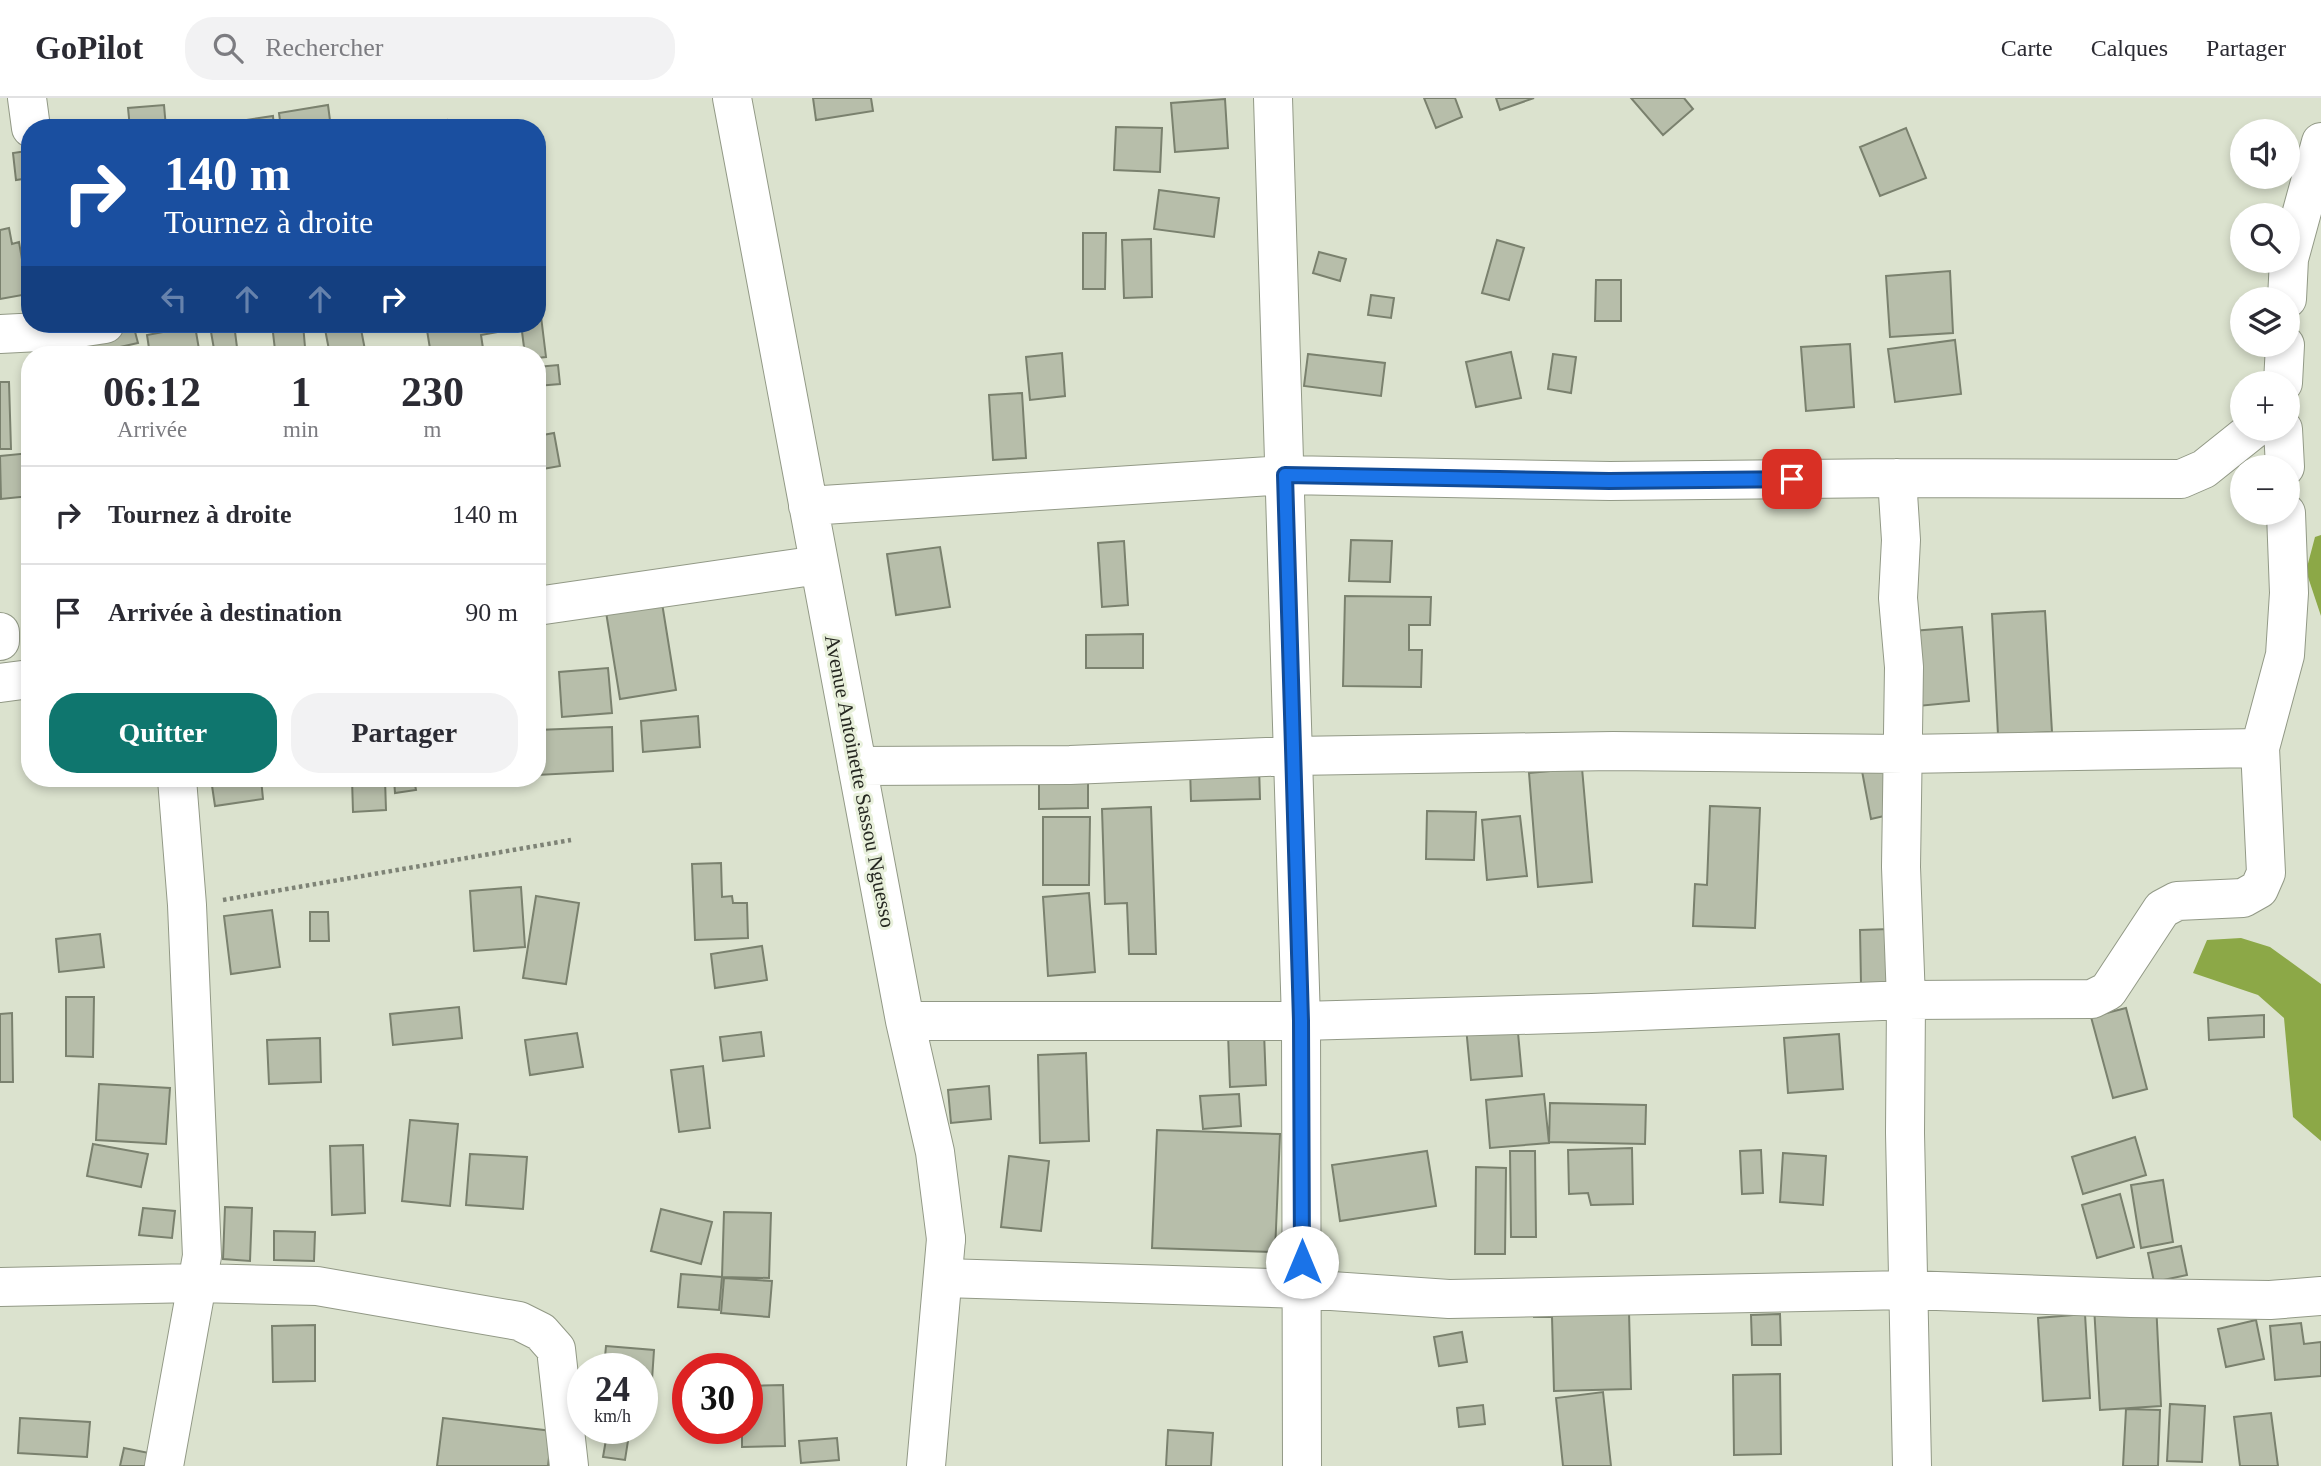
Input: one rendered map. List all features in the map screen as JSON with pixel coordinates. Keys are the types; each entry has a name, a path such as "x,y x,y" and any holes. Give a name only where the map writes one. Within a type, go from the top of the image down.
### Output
{"street":[{"path":"27,98 30,119"},
{"name":"Avenue Antoinette Sassou Nguesso","path":"732,98 905,1021 935,1152 946,1239 926,1466"},
{"path":"1273,98 1301,1021 1302,1466"},
{"path":"2288,287 2289,259 2321,142"},
{"path":"0,334 21,332"},
{"path":"808,506 1285,475 1609,481 2181,479 2204,469 2240,441"},
{"path":"1897,478 1901,540 1898,598 1904,667 1901,867 1906,1000 1905,1133 1912,1466"},
{"path":"905,1021 1301,1021 1906,1000 2092,999 2108,991 2162,909 2177,901 2243,898 2259,889 2266,873 2260,748 2285,655 2289,593 2286,525"},
{"path":"546,605 819,565"},
{"path":"0,632 0,641"},
{"path":"0,683 21,680"},
{"path":"857,766 1070,765 1293,756 1613,751 1904,754 2260,748"},
{"path":"164,1466 202,1256 187,905 178,787"},
{"path":"943,1278 1303,1289 1448,1299 1909,1290 2256,1300 2321,1296"},
{"path":"0,1287 197,1283 317,1286 519,1321 541,1332 556,1349 569,1466"}],"path":[{"path":"187,905 571,840"}],"green space":[{"path":"2321,535 2321,616 2306,571 2315,537"},
{"path":"2241,938 2270,947 2321,984 2321,1141 2293,1117 2284,1018 2258,995 2193,973 2207,940"}],"building":[{"path":"813,98 871,98 873,111 816,120"},
{"path":"1424,98 1455,98 1462,117 1436,128"},
{"path":"1496,98 1534,98 1500,110"},
{"path":"1631,98 1684,98 1693,109 1663,135"},
{"path":"1225,99 1228,148 1175,152 1171,103"},
{"path":"164,105 165,119 129,119 128,108"},
{"path":"328,105 330,119 280,119 279,113"},
{"path":"1116,127 1162,128 1160,172 1114,170"},
{"path":"1906,128 1926,178 1880,196 1860,147"},
{"path":"21,152 21,179 16,180 13,153"},
{"path":"1159,190 1219,198 1214,237 1154,229"},
{"path":"9,228 12,244 19,242 21,295 0,299 0,230"},
{"path":"1083,233 1106,233 1105,289 1083,289"},
{"path":"1151,239 1152,297 1124,298 1122,240"},
{"path":"1497,240 1524,248 1509,300 1482,293"},
{"path":"1319,252 1346,259 1340,281 1313,273"},
{"path":"1950,271 1953,333 1890,337 1886,276"},
{"path":"1596,280 1621,280 1621,321 1595,321"},
{"path":"1371,295 1394,298 1391,318 1368,315"},
{"path":"112,333 135,333 138,343 124,346 82,346 81,340"},
{"path":"196,333 198,346 149,346 147,335"},
{"path":"211,333 235,333 237,346 213,346"},
{"path":"273,333 304,333 305,346 275,346"},
{"path":"326,333 362,333 364,346 328,346"},
{"path":"427,333 492,333 481,335 483,346 430,346"},
{"path":"522,333 543,333 545,346 524,346"},
{"path":"1955,340 1961,394 1895,402 1888,349"},
{"path":"1850,344 1854,407 1806,411 1801,347"},
{"path":"1511,352 1521,398 1476,407 1466,362"},
{"path":"1062,353 1065,396 1030,400 1026,357"},
{"path":"1308,354 1385,363 1381,396 1304,386"},
{"path":"1553,354 1576,357 1571,393 1548,389"},
{"path":"558,365 560,384 546,385 546,366"},
{"path":"0,382 9,382 11,449 0,449"},
{"path":"1022,393 1026,458 993,460 989,395"},
{"path":"554,433 560,466 546,468 546,434"},
{"path":"21,454 21,497 1,499 0,456"},
{"path":"1351,540 1392,541 1390,582 1349,581"},
{"path":"1124,541 1128,605 1102,607 1098,543"},
{"path":"940,547 950,607 896,615 887,554"},
{"path":"1345,596 1431,597 1430,625 1409,625 1409,650 1422,650 1421,687 1343,686"},
{"path":"662,603 676,690 620,699 606,612"},
{"path":"2045,611 2052,732 1998,735 1992,614"},
{"path":"1962,627 1969,701 1918,706 1912,631"},
{"path":"1143,634 1143,668 1086,668 1086,635"},
{"path":"608,668 612,713 562,717 559,672"},
{"path":"698,716 700,747 643,752 641,721"},
{"path":"612,727 613,771 546,775 546,730"},
{"path":"1259,766 1260,799 1191,801 1190,768"},
{"path":"1885,767 1893,814 1871,819 1862,771"},
{"path":"1582,768 1592,882 1538,887 1529,773"},
{"path":"1088,773 1088,808 1039,809 1039,774"},
{"path":"212,787 262,787 263,799 215,806"},
{"path":"352,787 385,787 386,810 353,812"},
{"path":"395,787 415,787 416,790 395,793"},
{"path":"1710,806 1760,808 1755,928 1693,926 1695,884 1707,885"},
{"path":"1151,807 1156,954 1129,954 1127,903 1105,904 1102,809"},
{"path":"1427,811 1476,812 1474,860 1426,859"},
{"path":"1520,816 1527,876 1487,880 1482,820"},
{"path":"1043,817 1090,817 1089,885 1043,885"},
{"path":"721,863 722,897 732,896 733,903 747,903 748,938 695,940 692,864"},
{"path":"521,887 525,947 474,951 470,891"},
{"path":"1089,893 1095,972 1048,976 1043,897"},
{"path":"536,896 579,903 566,984 523,978"},
{"path":"272,910 280,967 231,974 224,916"},
{"path":"310,912 328,912 329,941 310,941"},
{"path":"1890,929 1891,983 1861,984 1860,930"},
{"path":"100,934 104,967 59,972 56,939"},
{"path":"762,946 767,980 715,988 711,954"},
{"path":"66,997 94,997 93,1057 66,1056"},
{"path":"459,1007 462,1038 393,1045 390,1014"},
{"path":"2126,1008 2147,1089 2113,1098 2091,1017"},
{"path":"12,1013 13,1082 0,1082 0,1014"},
{"path":"2264,1015 2264,1037 2209,1040 2208,1018"},
{"path":"1517,1022 1522,1076 1471,1080 1466,1027"},
{"path":"761,1032 764,1056 723,1061 720,1037"},
{"path":"1264,1032 1266,1085 1230,1087 1228,1034"},
{"path":"577,1033 583,1067 530,1075 525,1040"},
{"path":"1839,1034 1843,1089 1788,1093 1784,1038"},
{"path":"320,1038 321,1082 269,1084 267,1040"},
{"path":"1086,1053 1089,1141 1040,1143 1038,1055"},
{"path":"703,1066 710,1128 679,1132 671,1070"},
{"path":"99,1084 170,1088 166,1144 96,1140"},
{"path":"989,1086 991,1119 951,1123 948,1090"},
{"path":"1239,1094 1241,1126 1203,1129 1200,1096"},
{"path":"1544,1094 1549,1143 1490,1148 1486,1100"},
{"path":"1550,1103 1646,1105 1645,1144 1549,1142"},
{"path":"410,1120 458,1124 450,1206 402,1201"},
{"path":"1157,1130 1280,1134 1275,1252 1152,1248"},
{"path":"2135,1137 2146,1175 2083,1194 2072,1157"},
{"path":"93,1144 148,1154 141,1187 87,1176"},
{"path":"363,1145 365,1213 332,1215 330,1146"},
{"path":"1632,1148 1633,1204 1591,1205 1588,1193 1569,1194 1568,1150"},
{"path":"1761,1150 1763,1193 1742,1194 1740,1151"},
{"path":"1427,1151 1436,1206 1340,1221 1332,1165"},
{"path":"1510,1151 1535,1151 1536,1237 1511,1237"},
{"path":"1783,1153 1826,1156 1823,1205 1780,1202"},
{"path":"470,1154 527,1157 523,1209 466,1205"},
{"path":"1009,1156 1049,1161 1041,1231 1001,1227"},
{"path":"1476,1167 1506,1168 1505,1254 1475,1254"},
{"path":"2163,1180 2173,1242 2141,1248 2131,1185"},
{"path":"2120,1194 2134,1247 2097,1258 2082,1205"},
{"path":"225,1207 252,1208 250,1261 223,1259"},
{"path":"143,1208 175,1211 172,1238 139,1235"},
{"path":"661,1209 712,1222 701,1264 651,1251"},
{"path":"724,1212 771,1213 769,1278 722,1277"},
{"path":"274,1231 315,1232 314,1261 274,1260"},
{"path":"2181,1246 2187,1275 2154,1282 2148,1253"},
{"path":"681,1274 722,1277 719,1310 678,1307"},
{"path":"724,1278 772,1281 769,1317 721,1313"},
{"path":"1534,1282 1629,1312 1631,1389 1554,1391 1552,1317 1534,1317"},
{"path":"2156,1302 2161,1406 2100,1410 2094,1306"},
{"path":"1780,1314 1781,1345 1752,1345 1751,1315"},
{"path":"2085,1314 2090,1398 2043,1401 2038,1318"},
{"path":"2256,1320 2264,1359 2226,1367 2218,1329"},
{"path":"2301,1323 2304,1344 2321,1342 2321,1376 2275,1380 2270,1326"},
{"path":"315,1325 315,1381 273,1382 272,1326"},
{"path":"1462,1332 1467,1362 1439,1366 1434,1337"},
{"path":"606,1346 654,1350 654,1353 605,1353"},
{"path":"1780,1374 1781,1454 1734,1455 1733,1375"},
{"path":"783,1385 785,1446 742,1447 742,1444 763,1444 763,1386"},
{"path":"1603,1392 1611,1466 1563,1466 1556,1398"},
{"path":"2170,1404 2205,1406 2202,1462 2167,1461"},
{"path":"1483,1405 1485,1424 1459,1427 1457,1408"},
{"path":"2126,1409 2160,1410 2158,1466 2123,1466"},
{"path":"2271,1413 2278,1466 2240,1466 2234,1417"},
{"path":"20,1418 90,1422 87,1457 18,1453"},
{"path":"443,1418 552,1431 548,1466 437,1466"},
{"path":"1168,1430 1213,1433 1211,1466 1166,1466"},
{"path":"837,1438 839,1460 801,1463 799,1441"},
{"path":"605,1444 628,1444 625,1460 603,1457"},
{"path":"124,1448 149,1453 147,1466 120,1466"}],"route":[{"path":"1302,1262 1301,1021 1285,475 1609,481 1792,479"}]}
